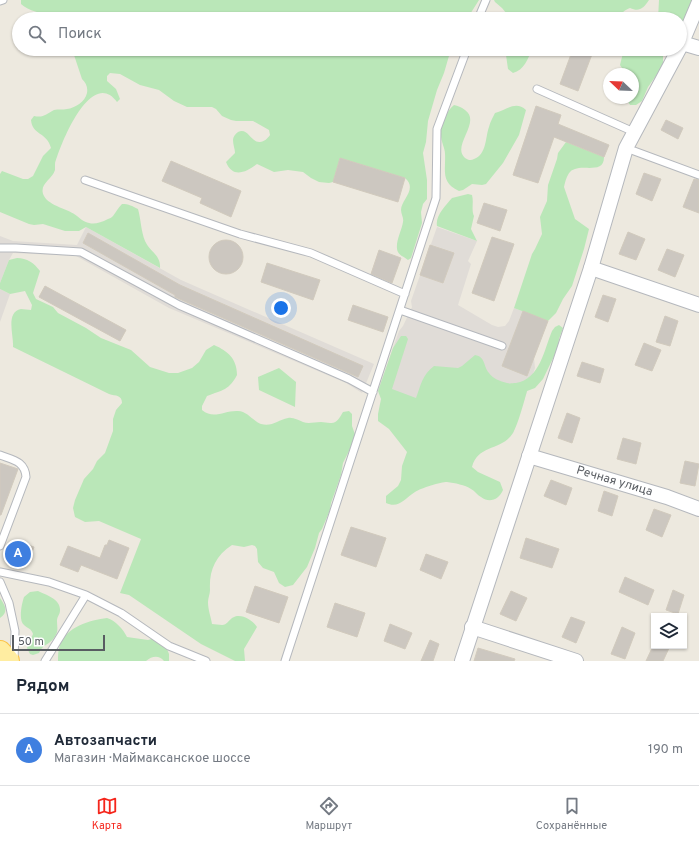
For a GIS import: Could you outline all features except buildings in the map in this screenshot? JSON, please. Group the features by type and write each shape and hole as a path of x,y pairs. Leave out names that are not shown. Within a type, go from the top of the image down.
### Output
{"main road":[{"path":"0,652 8,661"}],"street":[{"path":"687,30 699,2"},
{"path":"687,47 699,48"},
{"path":"462,661 591,268 626,148 675,56"},
{"path":"591,268 699,305"},
{"name":"Речная улица","path":"529,456 667,497 699,509"},
{"path":"472,628 576,661"}],"lane":[{"path":"481,12 486,0"},
{"path":"286,661 436,198 437,129 464,56"},
{"path":"537,89 634,132"},
{"path":"626,148 699,175"},
{"path":"86,180 240,234 311,253 405,294"},
{"path":"0,248 81,252 179,305 349,379 373,392"},
{"path":"400,310 502,346"},
{"path":"0,455 20,463 25,471 26,477 0,546"},
{"path":"0,572 49,582 86,595 121,613 169,646 206,661"},
{"path":"0,582 9,603 15,631 14,661"},
{"path":"45,661 86,595"}],"shaded area":[{"path":"86,227 181,280 374,364 362,393 346,383 169,308 76,256 13,253 0,283 0,236 13,241 77,245"},
{"path":"437,227 477,241 468,261 471,264 458,305 498,327 505,326 509,321 514,308 548,321 534,358 535,368 513,433 378,391 399,331 412,307 411,301"},
{"path":"0,289 10,294 0,322"}],"green space":[{"path":"21,0 479,0 471,12 37,12 24,7 21,4"},
{"path":"494,0 649,0 641,9 636,10 630,8 624,12 505,12"},
{"path":"659,0 694,0 687,13 658,12"},
{"path":"74,56 449,56 428,121 426,142 423,153 427,180 427,199 423,204 421,212 422,223 411,258 408,260 400,255 397,249 403,220 401,212 402,206 410,186 409,182 405,178 340,158 333,182 329,183 319,182 303,172 288,170 274,172 257,164 244,171 232,171 226,162 235,153 233,138 235,135 241,131 247,133 257,142 261,142 266,140 270,135 269,130 253,121 231,120 222,116 212,107 187,107 174,101 159,90 140,85 120,74 110,73 107,76 107,81 116,89 120,99 117,102 107,94 97,94 87,101 78,113 63,141 55,164 55,170 44,185 43,192 44,196 50,202 85,222 92,224 111,218 122,204 138,209 145,241 159,260 160,268 86,227 79,231 65,231 43,224 29,224 0,212 0,174 2,171 23,179 28,179 33,176 43,156 51,148 46,139 34,128 31,120 34,116 43,116 54,110 73,107 82,102 87,93 87,87 82,79"},
{"path":"506,56 529,56 523,67 517,72 513,73 508,69"},
{"path":"622,56 663,56 663,64 660,70 648,87 642,101 639,103 639,68 622,68 620,65"},
{"path":"454,105 464,109 469,115 469,127 461,147 462,153 468,160 473,160 478,157 483,150 489,125 495,113 515,106 522,107 526,110 519,135 503,163 486,184 472,184 459,191 453,188 446,180 445,152 441,135 441,127 444,119 448,111"},
{"path":"566,142 604,157 603,163 600,166 574,169 570,172 566,179 564,187 575,219 589,229 572,286 556,313 548,321 514,308 532,254 542,234 540,217 547,201 548,185 558,153"},
{"path":"468,194 472,195 473,198 474,216 471,229 477,241 437,226 439,215 452,198"},
{"path":"17,258 30,262 40,271 33,293 36,299 53,307 58,313 101,338 131,350 150,367 169,373 178,373 192,368 199,362 206,350 214,345 224,350 231,356 237,369 237,375 228,387 207,396 202,406 202,410 206,413 215,414 241,411 258,423 265,425 290,418 307,423 332,423 338,420 343,412 349,411 352,414 352,426 356,437 343,463 341,475 330,510 319,533 315,548 307,567 293,585 285,587 279,583 274,572 263,568 258,562 257,549 252,545 244,547 232,545 221,554 214,564 208,602 212,624 224,625 235,616 242,616 249,619 257,627 244,649 245,661 235,661 201,644 129,595 120,593 141,539 99,521 85,522 75,517 73,508 75,500 84,479 105,453 113,431 113,419 116,410 122,403 122,400 118,396 109,394 13,347 11,325 13,315 16,311 21,309 31,310 32,305 25,291 10,294 0,289 0,283 9,260"},
{"path":"559,325 563,328 559,339 558,348 543,379 535,388 527,391 519,419 513,433 503,443 479,455 472,467 478,472 500,482 503,490 499,496 494,500 484,499 466,486 447,482 418,490 398,504 395,505 386,503 386,496 398,486 401,480 402,466 407,452 389,429 378,421 381,399 378,391 393,348 401,336 406,336 408,339 392,389 416,398 424,377 434,366 458,368 475,355 479,356 483,360 489,373 497,380 516,383 524,380 531,376 536,370 552,331"},
{"path":"279,368 296,382 295,407 259,390 258,377"},
{"path":"38,591 56,600 60,607 60,613 57,619 56,636 42,648 39,653 33,655 30,654 27,648 33,634 22,623 21,611 24,597 30,592"},
{"path":"0,598 5,606 5,611 3,616 0,618"},
{"path":"107,618 119,626 127,637 148,640 155,638 165,644 169,654 169,661 164,661 155,657 146,661 58,661 58,651 67,633 86,623"}],"place":[{"name":"Автозапчасти","path":"18,554"}]}
